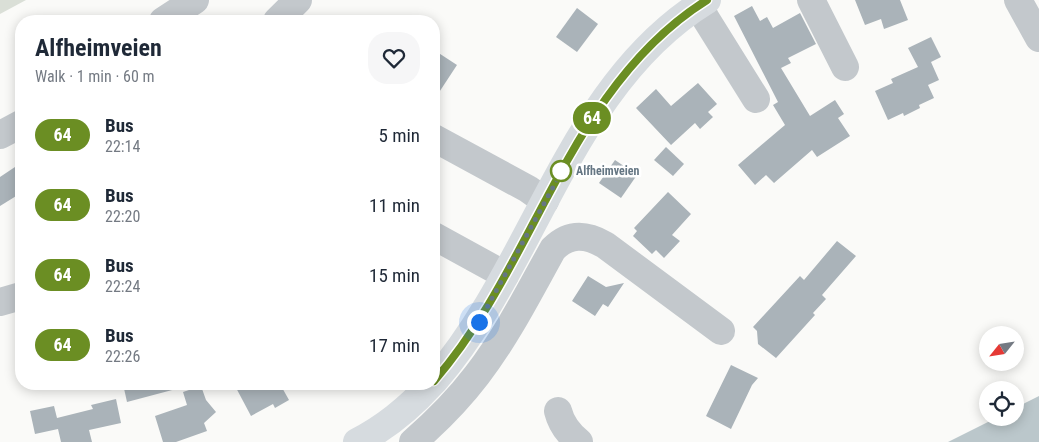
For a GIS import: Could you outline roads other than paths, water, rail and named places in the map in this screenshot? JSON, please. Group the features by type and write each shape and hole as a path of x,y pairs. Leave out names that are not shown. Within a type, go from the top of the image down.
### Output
{"main road":[{"path":"440,374 460,350 479,322 545,200 591,120 610,92 648,47 703,2"},
{"path":"357,442 379,429 406,409 425,390"}],"street":[{"path":"172,15 195,0"},
{"path":"282,15 298,0"},
{"path":"810,0 845,67"},
{"path":"1018,0 1039,38"},
{"path":"703,2 706,20 756,99"},
{"path":"0,135 15,127"},
{"path":"440,141 545,200"},
{"path":"413,442 438,420 477,375 509,329 553,249 567,238 584,236 605,245 721,331"},
{"path":"440,239 505,276"},
{"path":"0,302 15,298"},
{"path":"558,411 567,429 579,442"}],"place":[{"name":"Alfheimveien","path":"561,171"}]}
